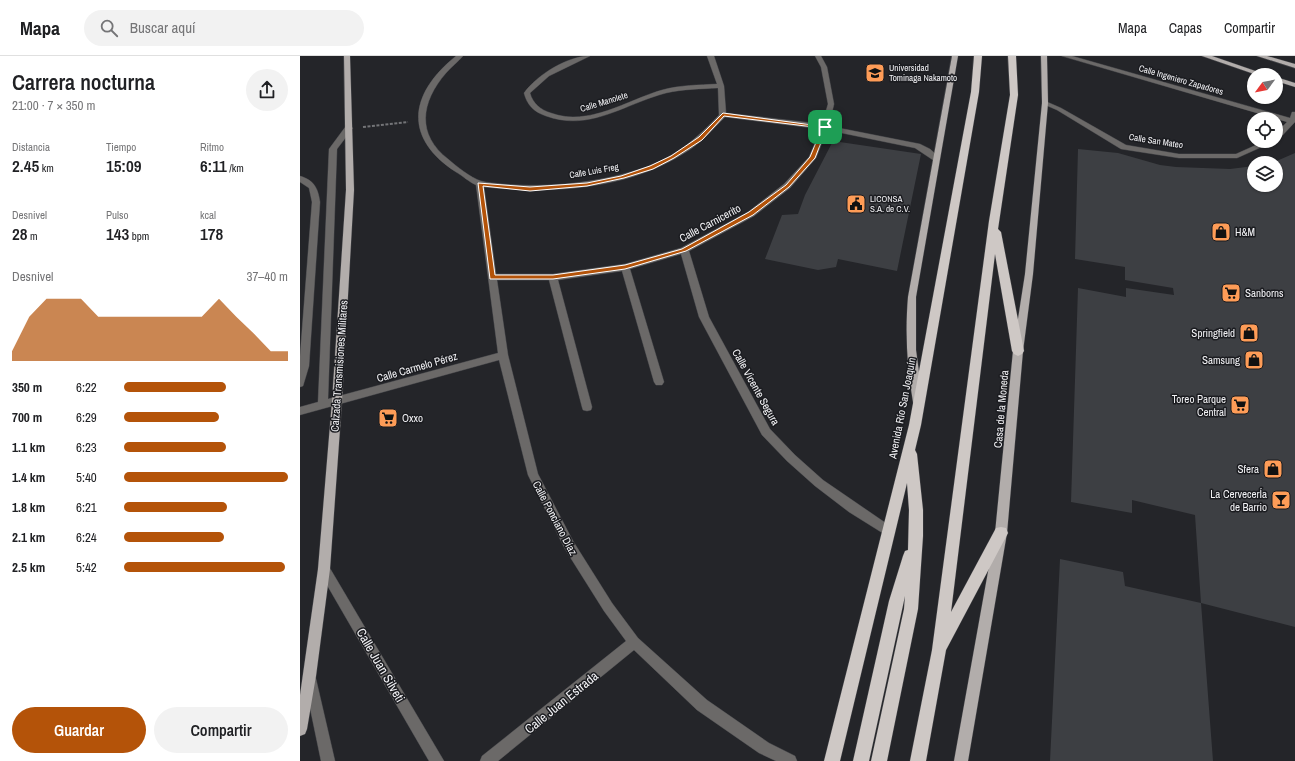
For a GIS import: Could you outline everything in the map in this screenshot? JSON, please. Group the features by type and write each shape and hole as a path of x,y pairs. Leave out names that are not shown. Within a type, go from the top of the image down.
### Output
{"highway":[{"name":"Avenida Río San Joaquín","path":"832,761 910,447 975,92 978,56"},
{"path":"918,761 939,650 994,221 1014,95 1012,56"},
{"path":"994,221 1018,351"},
{"path":"880,761 911,609 916,536 915,485 910,447"},
{"path":"939,650 1001,533"},
{"path":"861,761 896,601 916,536"}],"main road":[{"name":"Calzada Transmisiones Militares","path":"300,728 310,676 324,569 337,401 350,190 347,56"},
{"path":"919,403 912,368 910,322 912,298 955,56"},
{"name":"Casa de la Moneda","path":"961,761 1001,533 1018,351 1029,274 1045,103 1044,56"},
{"path":"1205,56 1247,70"},
{"path":"1260,56 1295,66"},
{"path":"1283,81 1295,85"}],"street":[{"name":"Calle Luis Freg","path":"460,56 450,64 435,81 425,102 422,119 424,134 433,150 450,165 480,184 530,189 587,185 622,177 651,168 672,157 700,138 723,115"},
{"name":"Calle Manolete","path":"587,56 554,70 534,83 528,93 529,101 537,110 552,117 566,120 583,120 665,92 689,88 721,86"},
{"path":"710,56 721,86 723,115 825,127 917,146 936,158"},
{"name":"Calle Carnicerito","path":"492,277 553,277 625,267 684,250 751,214 787,186 812,158 825,127 831,104 824,67 818,56"},
{"name":"Calle Ingeniero Zapadores","path":"1065,56 1293,118"},
{"name":"Calle San Mateo","path":"1045,103 1059,109 1124,146 1179,156 1237,156 1255,148"},
{"path":"1283,129 1293,118"},
{"path":"323,405 333,149 349,128"},
{"path":"300,179 309,182 314,187 316,202 304,366 300,383"},
{"name":"Calle Ponciano Díaz","path":"480,184 503,355 533,475 569,545 608,607 634,642 702,705 764,748 790,761"},
{"name":"Calle Vicente Segura","path":"684,250 704,317 766,432 791,458 819,483 889,532"},
{"path":"625,267 659,382"},
{"path":"553,277 587,407"},
{"name":"Calle Carmelo Pérez","path":"300,411 503,355"},
{"name":"Calle Juan Silveti","path":"324,569 437,761"},
{"name":"Calle Juan Estrada","path":"487,761 634,642"},
{"name":"Calzada Transmisiones Militares","path":"310,676 328,761"}],"path":[{"path":"349,128 386,125 422,119"}],"building":[{"name":"LICONSA S.A. de C.V.","path":"833,141 921,154 897,271 838,259 836,267 818,270 765,259 782,215 798,214 805,195"},
{"path":"1078,149 1118,153 1160,165 1176,167 1230,169 1247,167 1247,192 1283,192 1283,158 1295,153 1295,627 1201,603 1195,515 1132,500 1132,513 1071,502 1078,288 1126,297 1126,288 1174,295 1173,288 1125,280 1125,267 1075,259"},
{"path":"1060,559 1123,572 1125,586 1201,603 1213,761 1050,761"}],"place":[{"name":"Universidad Tominaga Nakamoto","path":"875,73"},
{"name":"LICONSA S.A. de C.V.","path":"856,204"},
{"name":"H&M","path":"1221,232"},
{"name":"Sanborns","path":"1231,293"},
{"name":"Springfield","path":"1249,333"},
{"name":"Samsung","path":"1254,360"},
{"name":"Toreo Parque Central","path":"1240,405"},
{"name":"Oxxo","path":"388,418"},
{"name":"Sfera","path":"1273,469"},
{"name":"La CervecerÍa de Barrio","path":"1281,500"}],"route":[{"path":"723,115 825,127 812,158 787,186 751,214 684,250 625,267 553,277 492,277 480,184 530,189 587,185 622,177 651,168 672,157 700,138 723,115"}]}
